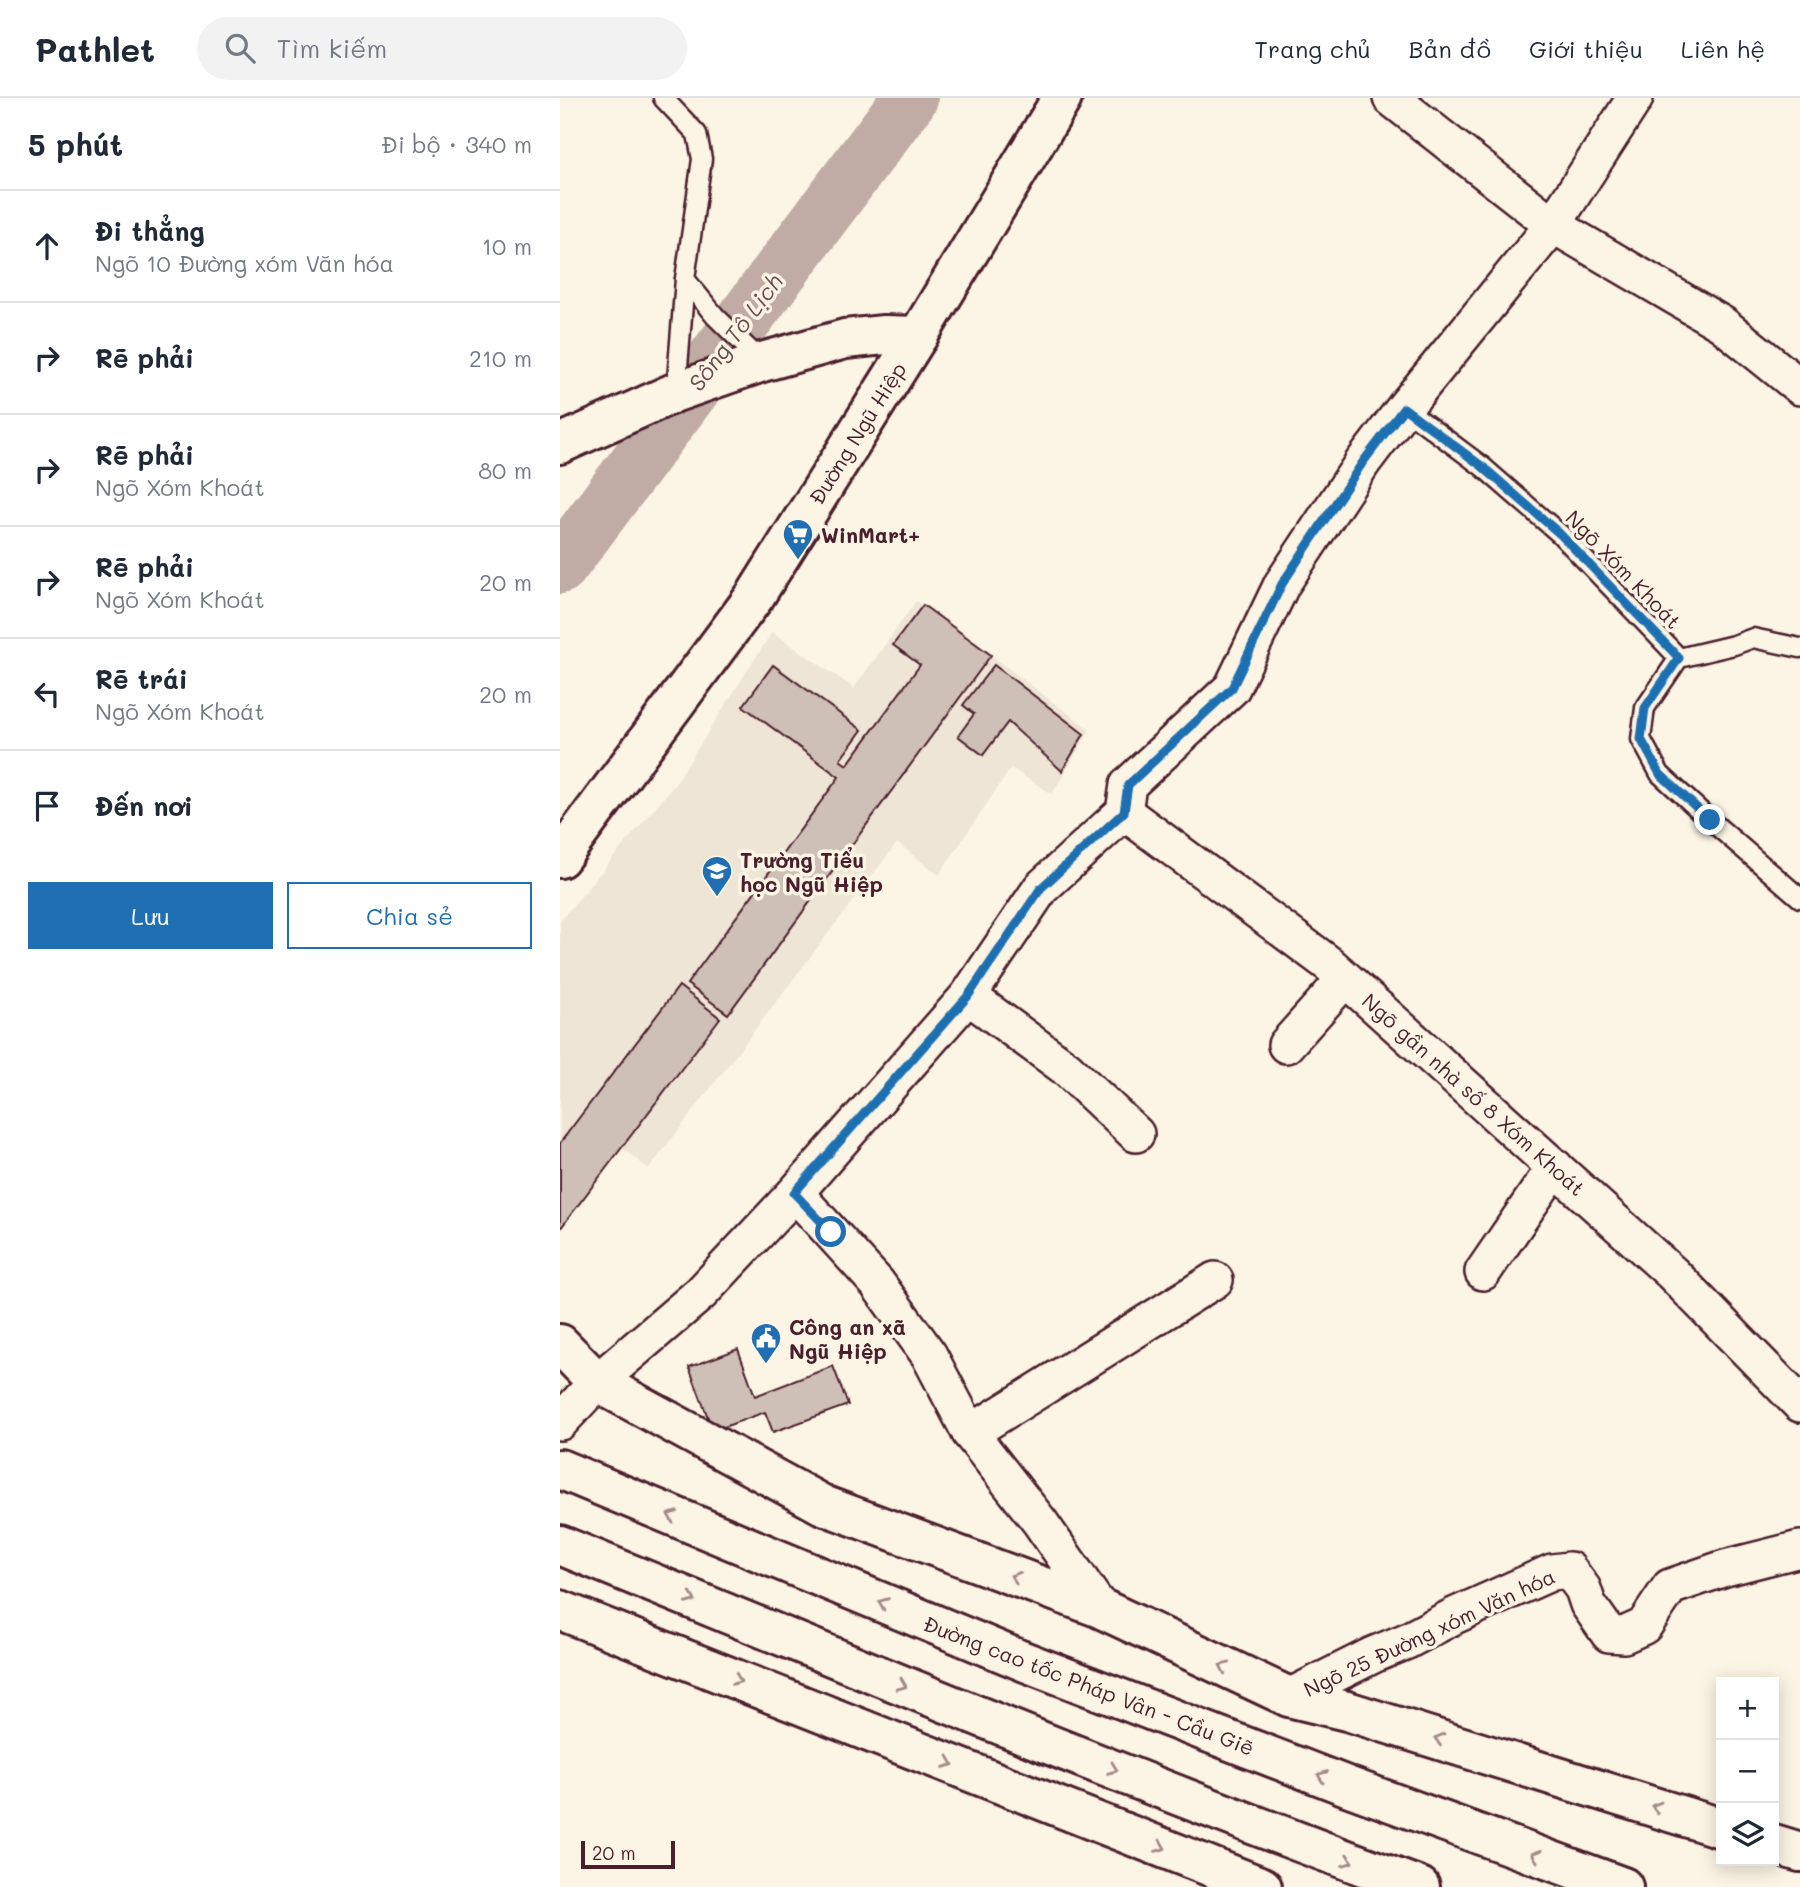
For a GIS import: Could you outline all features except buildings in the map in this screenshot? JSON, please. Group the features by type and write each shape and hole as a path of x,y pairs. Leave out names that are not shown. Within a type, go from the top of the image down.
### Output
{"main road":[{"name":"Đường Ngũ Hiệp","path":"560,858 755,596 918,336 1062,98"},
{"path":"560,444 676,392 773,358 845,339 884,335 918,336"},
{"path":"560,1344 597,1382 823,1505 1100,1608 1289,1697 1348,1710 1716,1826"},
{"name":"Đường cao tốc Pháp Vân - Cầu Giẽ","path":"560,1469 1023,1661 1347,1786 1623,1887"},
{"path":"560,1545 993,1722 1420,1887"},
{"path":"560,1610 1262,1887"},
{"path":"1779,1846 1800,1852"}],"street":[{"path":"1391,98 1553,225 1722,324 1800,387"},
{"path":"560,1422 597,1382 701,1293 794,1193 968,996 1041,888 1124,812 1128,785 1232,688 1282,584 1363,462 1553,225 1634,98"},
{"name":"Ngõ gần nhà số 8 Xóm Khoát","path":"1124,812 1329,964 1672,1273 1800,1404"},
{"path":"1286,1045 1345,979"},
{"path":"968,996 1066,1068 1136,1134"},
{"path":"1483,1272 1555,1167"},
{"path":"794,1193 841,1242 884,1293 929,1355 970,1433 1040,1522 1100,1608"},
{"path":"970,1433 1214,1280"},
{"name":"Ngõ 25 Đường xóm Văn hóa","path":"1289,1697 1454,1616 1552,1572 1569,1570 1609,1634 1623,1635 1644,1626 1671,1587 1725,1568 1800,1549"}],"lane":[{"path":"663,98 697,134 702,159 685,279 676,392"},
{"path":"685,279 715,316 773,358"},
{"name":"Ngõ Xóm Khoát","path":"1404,408 1483,467 1560,534 1679,658"},
{"name":"Ngõ Xóm Khoát","path":"1800,648 1753,638 1679,658 1645,708 1641,739 1660,774 1800,898"}],"shaded area":[{"name":"Trường Tiểu học Ngũ Hiệp","path":"916,601 1090,730 1052,794 1011,768 939,875 897,843 649,1169 622,1148 560,1229 560,921 675,784 772,632 854,688"}],"waterway":[{"name":"Sông Tô Lịch","path":"560,566 910,98"}],"place":[{"name":"WinMart+","path":"798,561"},
{"name":"Trường Tiểu học Ngũ Hiệp","path":"717,898"},
{"name":"Công an xã Ngũ Hiệp","path":"766,1365"}],"route":[{"path":"831,1232 794,1193 968,996 1041,888 1124,812 1128,785 1232,688 1282,584 1363,462 1404,408 1483,467 1560,534 1679,658 1645,708 1641,739 1660,774 1710,820"}]}
